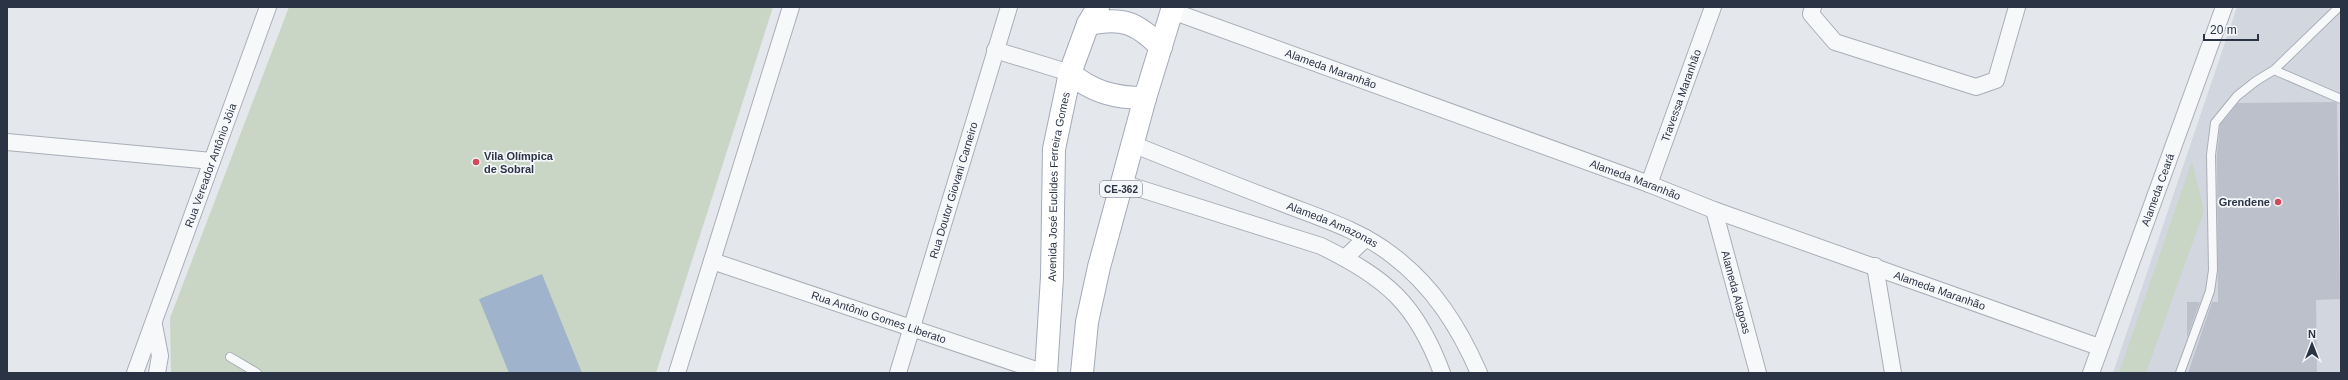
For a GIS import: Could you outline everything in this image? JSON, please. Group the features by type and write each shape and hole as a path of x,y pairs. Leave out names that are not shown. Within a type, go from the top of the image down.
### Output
{"main road":[{"name":"CE-362","path":"1082,373 1087,322 1099,267 1145,98 1172,9"},
{"path":"1093,16 1108,20 1126,21 1151,37 1161,47"},
{"name":"Avenida José Euclides Ferreira Gomes","path":"1046,373 1052,277 1054,149 1070,73 1093,16"},
{"path":"1070,73 1082,84 1106,95 1145,98"}],"street":[{"name":"Rua Vereador Antônio Jóia","path":"135,373 268,7"},
{"path":"677,373 791,7"},
{"name":"Rua Doutor Giovani Carneiro","path":"898,373 1009,7"},
{"name":"Travessa Maranhão","path":"1649,184 1713,7"},
{"path":"1813,7 1811,14 1835,42 1976,87 1996,80 2018,7"},
{"name":"Alameda Ceará","path":"2091,373 2099,347 2224,7"},
{"name":"Alameda Maranhão","path":"1172,9 1649,184 1714,210 1875,266 2099,347"},
{"path":"995,50 1070,73"},
{"path":"7,142 212,161"},
{"name":"Alameda Amazonas","path":"1132,144 1329,222 1366,238 1392,255 1411,271 1448,313 1463,336 1479,373"},
{"name":"Alameda Amazonas","path":"1122,183 1321,246 1345,258 1380,279 1407,307 1418,321 1442,373"},
{"name":"Alameda Alagoas","path":"1714,210 1758,373"},
{"path":"1345,258 1366,238"},
{"name":"Rua Antônio Gomes Liberato","path":"712,261 1046,373"},
{"path":"1875,266 1893,373"},
{"path":"1407,307 1430,292"},
{"path":"154,324 160,356 157,373"}],"lane":[{"path":"2180,373 2210,291 2212,277 2214,244 2211,155 2215,123 2237,96 2256,81 2274,70 2339,7"},
{"path":"2274,70 2341,99"},
{"path":"230,357 257,373"}],"shaded area":[{"path":"2237,7 2341,7 2341,373 2113,373"}],"green space":[{"name":"Vila Olímpica de Sobral","path":"289,7 773,7 656,373 171,373 170,318"},
{"path":"2192,161 2204,211 2146,373 2119,373"}],"water":[{"path":"542,274 582,373 509,373 479,299"}],"building":[{"name":"Grendene","path":"2238,103 2337,103 2340,299 2316,300 2317,373 2188,373 2212,302 2218,302 2217,155 2220,125"},
{"path":"2187,302 2200,302 2187,338"}],"place":[{"name":"Vila Olímpica de Sobral","path":"476,162"},
{"name":"Grendene","path":"2278,202"}]}
